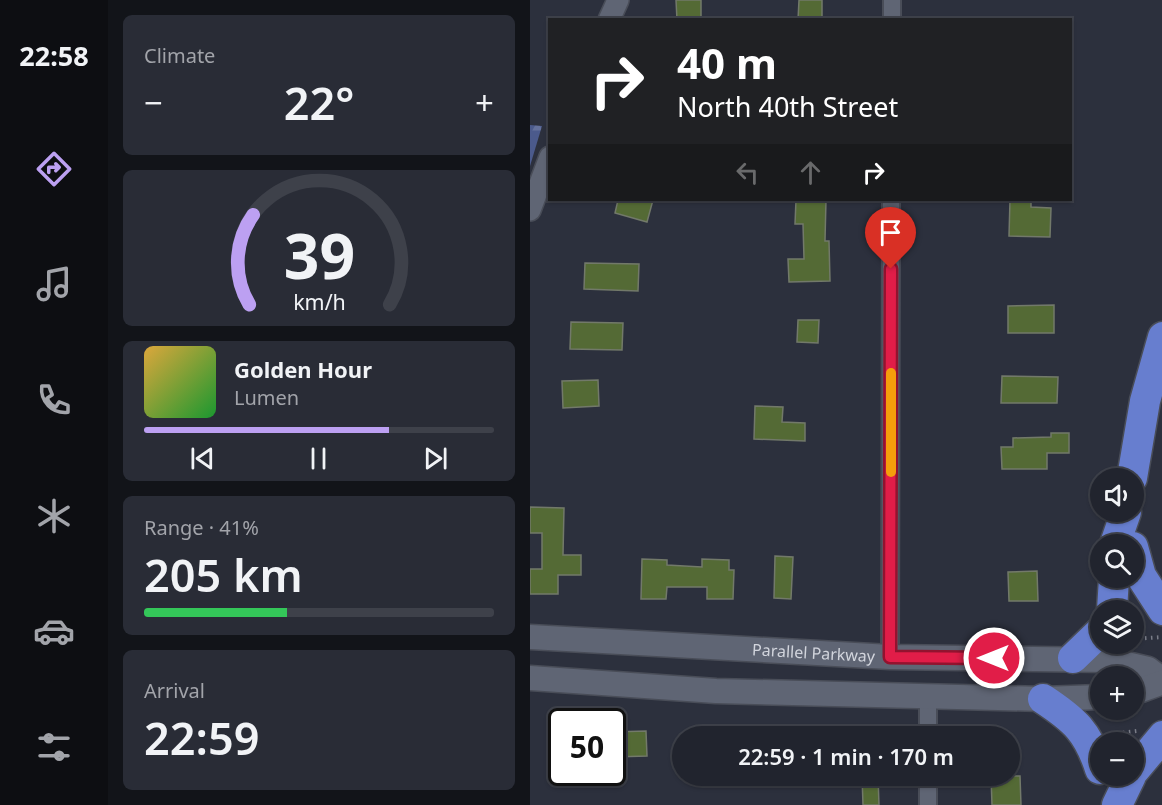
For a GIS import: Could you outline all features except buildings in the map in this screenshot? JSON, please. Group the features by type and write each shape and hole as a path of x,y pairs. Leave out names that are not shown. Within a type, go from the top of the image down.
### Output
{"highway":[{"path":"1134,468 1145,401 1163,337"},
{"path":"1127,533 1140,576 1163,610"},
{"path":"1073,658 1090,642"},
{"path":"1043,699 1064,713 1090,741"},
{"path":"1144,754 1155,735"},
{"path":"1103,786 1104,805"},
{"path":"1117,805 1126,786"}],"main road":[{"name":"Parallel Parkway","path":"530,638 890,657 1109,660 1148,669 1163,681 1144,689"},
{"path":"530,678 716,691 1043,699 1090,697"}],"street":[{"path":"611,18 618,0"},
{"path":"892,0 892,18"},
{"path":"530,210 548,162"},
{"path":"890,657 891,201"},
{"path":"928,697 928,726"},
{"path":"928,786 928,805"}],"path":[{"path":"1144,638 1163,637"}],"green space":[{"path":"530,125 542,126 530,166"}],"slow traffic":[{"path":"891,373 891,472"}],"route":[{"path":"891,269 890,657 994,658"}]}
